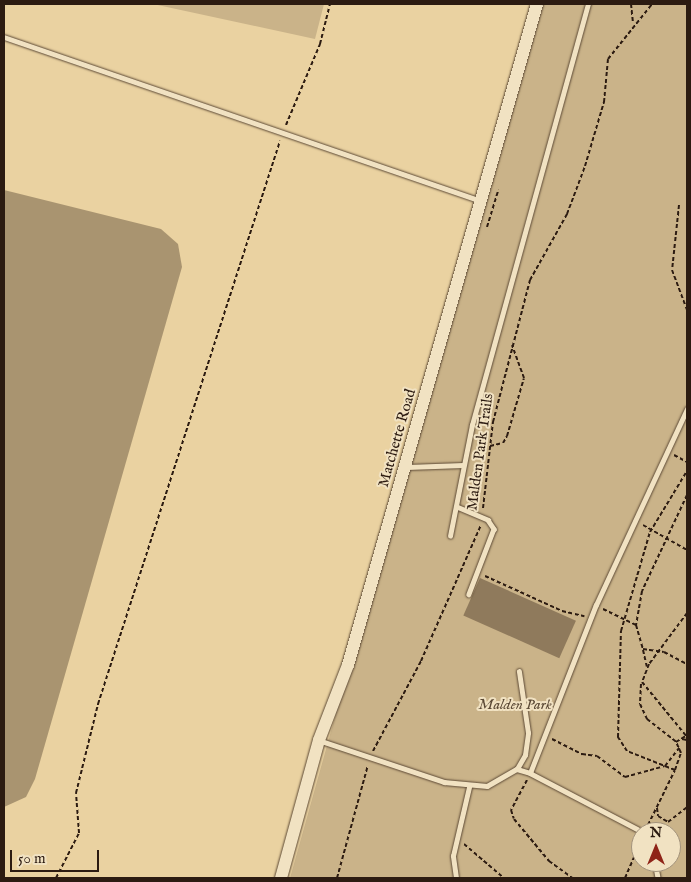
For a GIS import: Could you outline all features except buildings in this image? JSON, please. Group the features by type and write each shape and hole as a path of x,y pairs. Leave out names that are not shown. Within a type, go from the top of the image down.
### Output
{"main road":[{"name":"Matchette Road","path":"282,878 319,740 348,665 537,4"}],"lane":[{"path":"450,536 458,507 464,465 588,4"},
{"path":"4,37 284,130 482,201"},
{"path":"530,773 596,605 634,519 687,409"},
{"path":"405,467 464,465"},
{"path":"458,507 492,524 493,536 469,594"},
{"path":"319,740 468,787 487,786 517,769 528,733 519,672"},
{"path":"517,769 530,773 631,825"},
{"path":"456,878 453,856 468,787"}],"path":[{"path":"56,878 80,833 76,793 98,704 284,130 320,44 330,4"},
{"path":"632,4 633,23"},
{"name":"Malden Park Trails","path":"337,878 371,755 421,661 468,560 482,518 490,446 512,345 530,280 567,214 585,166 604,102 608,59 633,23 652,4"},
{"path":"679,204 672,270 687,310"},
{"path":"490,446 503,443 507,436 524,378 512,345"},
{"path":"665,454 687,462"},
{"path":"676,770 627,751 618,736 624,620 650,532 687,470"},
{"path":"648,667 636,625 642,591 687,496"},
{"path":"634,519 666,542 680,543 687,550"},
{"path":"477,572 562,611 591,617"},
{"path":"596,605 636,625"},
{"path":"649,822 676,770 680,747 647,719 640,704 642,682 657,652 687,613"},
{"path":"643,649 657,652 687,664"},
{"path":"642,682 687,737 676,742"},
{"path":"544,736 582,754 597,756 625,777 665,766 680,747"},
{"path":"530,773 511,810 514,819 549,861 572,878"},
{"path":"657,807 658,816 668,822 687,807"},
{"path":"458,835 504,878"},
{"path":"625,878 631,864"}],"green space":[{"path":"153,4 324,4 315,39"},
{"name":"Malden Park","path":"534,4 687,4 687,878 290,878"}],"shaded area":[{"path":"4,190 161,229 178,244 182,267 35,779 26,797 4,807"}]}
